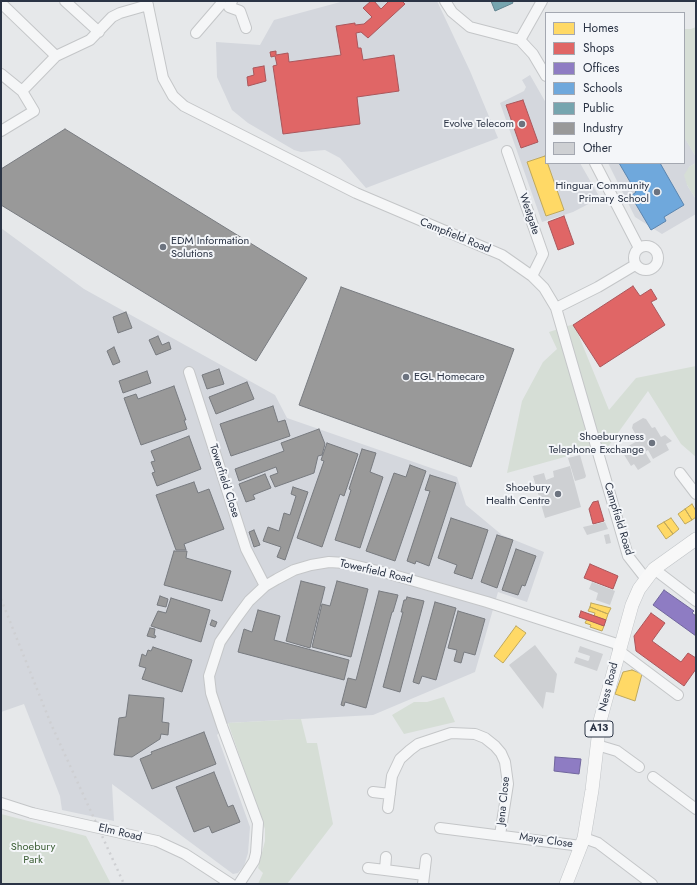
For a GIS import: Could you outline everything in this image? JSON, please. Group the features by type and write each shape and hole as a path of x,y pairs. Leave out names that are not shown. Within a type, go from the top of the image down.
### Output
{"main road":[{"name":"Ness Road","path":"566,884 582,842 592,790 600,721 619,648 638,588 650,574 696,539"}],"street":[{"path":"65,1 98,32"},
{"path":"445,1 452,12 470,27 520,40 533,54 545,74"},
{"path":"520,40 542,1"},
{"path":"1,2 56,56"},
{"path":"22,91 56,56 83,44 98,32 112,17 147,3"},
{"name":"Campfield Road","path":"147,3 163,78 174,96 184,106 356,193 502,255 532,276 544,288 556,308 628,556 650,574 696,601"},
{"path":"196,33 225,3 240,11 246,28"},
{"path":"1,74 22,91 34,111 1,131"},
{"name":"Westgate","path":"507,151 543,254 532,276"},
{"path":"596,164 639,248"},
{"path":"648,246 653,249 658,258 656,264 648,270 643,270 635,265 634,254 639,248 648,246"},
{"path":"556,308 598,287 635,265"},
{"name":"Towerfield Close","path":"189,372 246,549 265,586"},
{"path":"680,473 696,494"},
{"name":"Towerfield Road","path":"239,884 254,861 258,823 222,726 211,692 209,676 220,642 249,602 265,586 294,570 328,562 345,563 390,574 480,600 619,648 678,695"},
{"name":"Jena Close","path":"388,808 394,769 400,759 410,750 418,744 451,733 476,734 485,738 495,746 501,753 505,762 508,784 500,835"},
{"path":"597,745 617,751 639,767"},
{"path":"653,777 696,809"},
{"path":"372,792 390,794"},
{"name":"Elm Road","path":"1,803 32,813 157,841 186,854 231,884"},
{"name":"Maya Close","path":"440,828 500,835 598,843 652,884"},
{"path":"385,870 386,857"},
{"path":"368,868 385,870 423,879 426,859"}],"shaded area":[{"path":"344,1 437,1 470,71 498,138 366,188 340,158 325,150 301,152 294,150 248,123 232,110 217,77 216,42 260,45 274,20"},
{"path":"530,75 545,101 545,164 581,164 600,198 573,212 542,222 500,103 524,91 526,87 522,80"},
{"name":"Hinguar Community Primary School","path":"685,138 696,157 696,163 689,167 687,185 696,199 696,214 662,234 635,217 608,164 685,164"},
{"path":"1,228 84,289 275,395 287,418 457,477 466,505 502,535 544,552 527,602 498,592 475,672 373,715 228,723 217,735 250,827 248,853 244,866 238,873 233,874 112,784 114,821 62,810 60,796 24,704 1,712"}],"green space":[{"path":"696,27 696,157 685,139 685,29"},
{"path":"696,163 696,199 687,185 684,175 689,167"},
{"path":"574,324 609,410 636,378 696,366 696,457 681,444 648,391 605,451 597,448 507,473 522,401 543,362 557,349 549,332"},
{"path":"444,697 455,722 404,734 392,715 414,702 427,702"},
{"path":"301,719 307,743 317,743 333,824 287,884 258,884 263,873 258,868 265,841 265,829 228,723"},
{"name":"Shoebury Park","path":"1,814 86,836 111,884 1,884"}],"building: Homes":[{"path":"545,156 545,164 548,164 564,210 546,216 527,162"},
{"path":"692,504 696,511 696,517 692,520 685,509"},
{"path":"685,509 692,520 685,524 678,514"},
{"path":"671,518 679,529 673,534 664,522"},
{"path":"664,522 673,534 666,539 657,526"},
{"path":"591,603 611,608 608,614 590,607"},
{"path":"590,607 608,614 606,620 594,616 595,613 588,611"},
{"path":"587,619 604,626 602,631 590,627 591,625 585,623"},
{"path":"516,626 526,633 503,663 494,656"},
{"path":"632,670 642,674 635,701 615,694 623,672"}],"building: Shops":[{"path":"371,1 374,1 381,9 389,1 402,1 405,4 368,38 361,32 356,33 358,48 361,48 363,60 394,55 399,91 357,97 360,124 283,134 273,66 277,65 275,56 271,57 270,52 276,51 276,55 288,53 289,62 341,55 336,26 355,23 355,25 364,24 372,17 363,8"},
{"path":"264,66 266,81 248,86 247,77 254,75 253,68"},
{"name":"Evolve Telecom","path":"523,100 538,142 521,148 506,105"},
{"path":"564,216 574,244 558,250 548,222"},
{"path":"633,286 640,296 651,289 657,299 651,302 665,325 600,367 573,325"},
{"path":"598,501 604,521 593,524 589,509 593,502"},
{"path":"590,564 618,576 613,589 584,578"},
{"path":"581,611 606,620 604,626 579,617"},
{"path":"651,613 665,623 652,641 681,662 688,653 696,658 696,669 684,686 636,651 634,636"}],"building: Offices":[{"path":"664,590 694,611 692,613 696,616 696,636 653,605"},
{"path":"555,757 581,759 579,774 554,771"}],"building: Schools":[{"path":"620,164 661,164 684,205 664,217 666,221 651,230 631,196 636,192"}],"building: Public":[{"path":"491,1 512,1 513,3 495,11"}],"building: Industry":[{"name":"EDM Information Solutions","path":"65,129 307,278 256,361 1,205 1,169"},
{"name":"EGL Homecare","path":"341,287 514,349 471,467 299,405"},
{"path":"126,312 132,328 118,333 113,317"},
{"path":"158,336 162,345 169,342 171,349 156,355 149,340"},
{"path":"114,347 120,362 113,365 107,351"},
{"path":"219,369 224,384 207,389 202,375"},
{"path":"147,371 151,383 123,393 119,381"},
{"path":"247,382 254,399 216,414 209,397"},
{"path":"174,386 186,420 184,420 187,429 141,445 124,398 136,394 138,399"},
{"path":"273,406 278,422 285,420 290,436 231,456 220,424"},
{"path":"319,429 325,444 322,455 318,456 314,473 275,487 270,476 278,473 276,467 239,481 235,469 284,451 281,443"},
{"path":"189,436 201,469 157,486 152,473 155,472 151,462 155,461 151,451"},
{"path":"327,443 358,454 344,496 340,494 322,547 297,538 324,461 321,460"},
{"path":"362,449 376,453 370,472 383,477 360,548 335,540"},
{"path":"410,465 426,471 395,561 366,551 394,473 406,477"},
{"path":"265,474 271,488 253,495 255,499 246,502 239,484"},
{"path":"430,475 456,483 429,566 416,561 415,564 407,561 430,491 425,490"},
{"path":"194,482 198,493 209,489 224,529 184,544 186,550 176,550 156,495"},
{"path":"293,487 308,492 285,560 277,557 281,547 263,541 268,527 279,531 284,513 290,515 296,496 291,494"},
{"path":"451,518 488,530 472,579 454,573 457,565 438,558"},
{"path":"254,530 260,545 254,547 249,532"},
{"path":"497,535 513,540 497,588 481,582"},
{"path":"516,549 536,556 525,586 522,585 518,595 502,590"},
{"path":"174,551 187,551 186,558 231,571 222,601 164,585"},
{"path":"301,581 325,587 310,648 286,641"},
{"path":"337,581 368,589 351,657 312,647 322,604 330,606"},
{"path":"379,591 398,595 366,708 345,702 344,706 341,705 348,678 356,680"},
{"path":"160,596 168,599 166,607 157,605"},
{"path":"407,597 424,601 400,692 383,687 403,612 401,612 404,600 406,600"},
{"path":"171,598 210,610 201,642 151,626 158,611 166,613"},
{"path":"435,602 456,608 436,680 422,676 419,684 413,682"},
{"path":"258,610 280,616 274,640 349,660 344,680 238,652 244,629 252,632"},
{"path":"458,611 485,619 475,655 464,652 461,663 454,661 457,650 448,648"},
{"path":"212,620 217,622 215,627 210,625"},
{"path":"150,628 155,629 155,638 147,636"},
{"path":"153,647 192,660 182,692 142,679 146,668 139,666 142,654 146,656 148,650 151,651"},
{"path":"129,695 164,698 162,722 169,723 168,735 161,734 160,739 132,757 114,755 119,718 126,717"},
{"path":"204,732 216,764 152,789 140,759 152,754 151,752"},
{"path":"214,772 228,807 233,805 240,822 212,833 209,826 194,832 176,787"}],"building: Other":[{"name":"Shoeburyness Telephone Exchange","path":"643,418 646,419 652,428 655,427 661,437 665,435 672,441 666,444 669,450 653,459 648,450 645,452 651,462 638,470 634,464 631,466 623,453 627,451 625,448 639,440 632,428 633,424"},
{"path":"580,455 586,476 585,478 575,481 568,458"},
{"name":"Shoebury Health Centre","path":"570,466 581,507 545,518 533,476 544,473 546,480 554,477 553,471"},
{"path":"605,522 608,529 587,535 583,527"},
{"path":"609,534 611,543 606,544 604,535"},
{"path":"592,582 615,591 610,605 596,600 598,593 589,589"},
{"path":"535,645 557,674 554,693 546,692 543,709 509,665"},
{"path":"580,646 603,654 597,671 574,663 576,657 589,660 590,656 578,652"}],"railway":[{"path":"1,599 51,724 124,884"}],"place":[{"name":"Evolve Telecom","path":"522,124"},
{"name":"Hinguar Community Primary School","path":"657,192"},
{"name":"EDM Information Solutions","path":"163,247"},
{"name":"EGL Homecare","path":"406,377"},
{"name":"Shoeburyness Telephone Exchange","path":"652,443"},
{"name":"Shoebury Health Centre","path":"558,494"}]}
